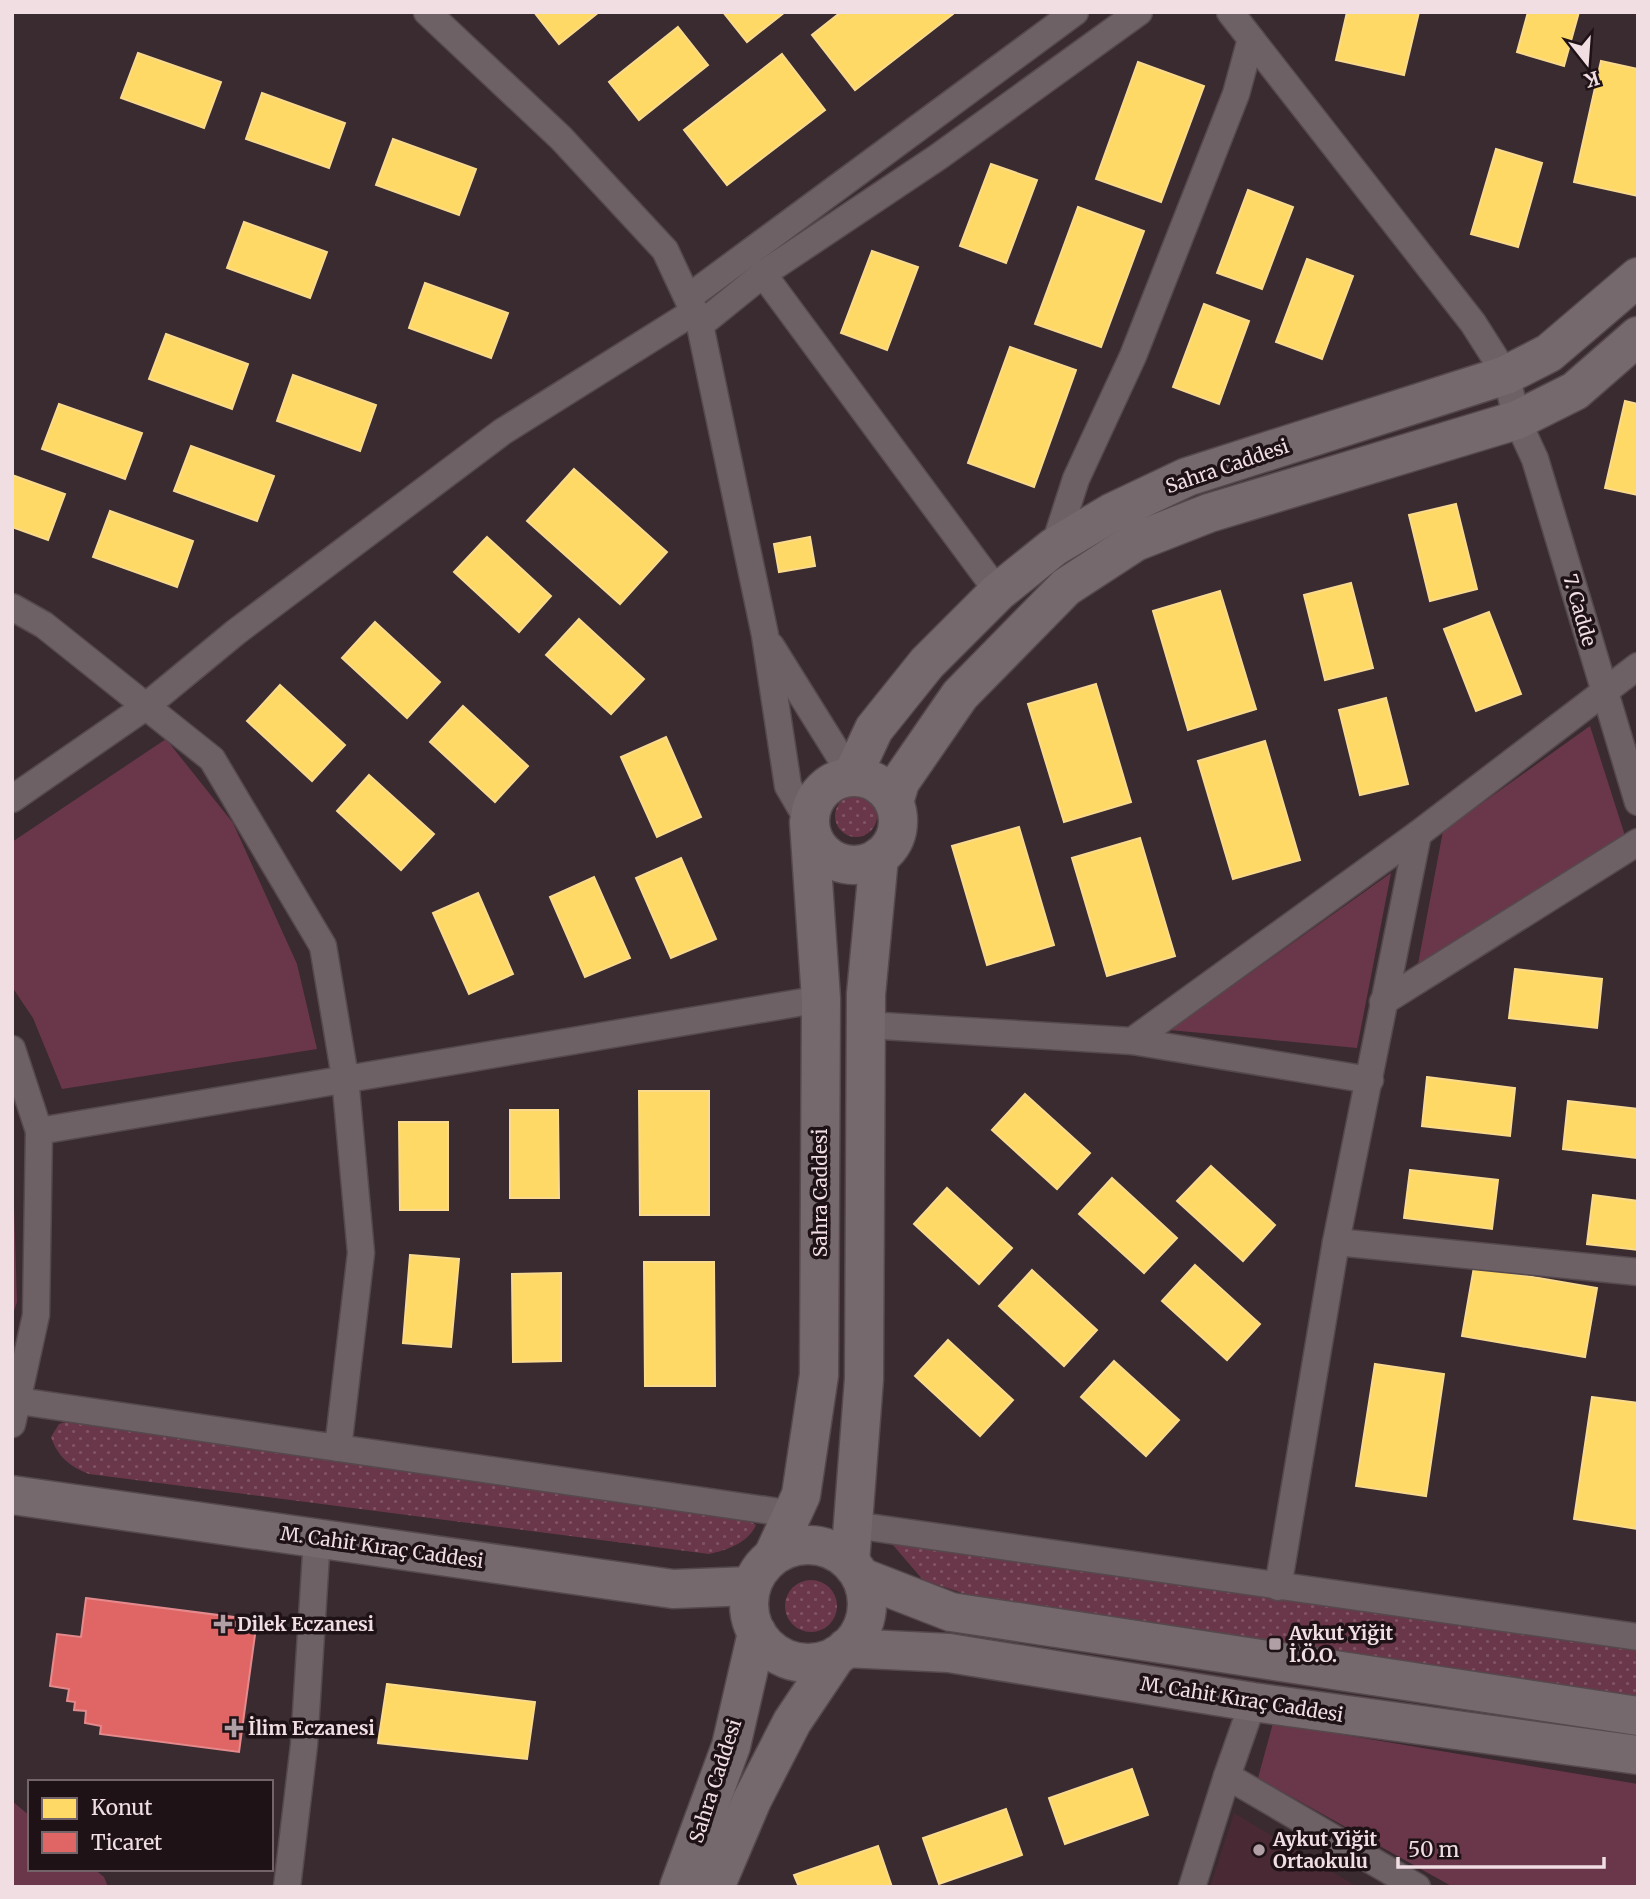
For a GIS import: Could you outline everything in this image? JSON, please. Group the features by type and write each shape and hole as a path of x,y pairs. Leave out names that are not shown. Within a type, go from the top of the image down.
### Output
{"street":[{"path":"427,12 561,138 664,250 695,311 765,635 788,786 809,822 818,847 840,863 867,863 879,857"},
{"path":"695,311 1075,12"},
{"path":"12,799 145,706 236,632 502,432 695,311 763,274 938,157 1139,12"},
{"name":"7. Cadde","path":"1230,12 1473,323 1506,375 1517,420 1535,460 1553,514 1638,802"},
{"path":"1054,547 1076,478 1133,356 1236,94 1251,39"},
{"path":"763,274 998,592"},
{"name":"Sahra Caddesi","path":"762,1571 801,1495 819,1376 821,999 809,822 817,796 826,786 852,776 874,729 927,663 998,592 1054,547 1111,513 1187,477 1506,375 1549,353 1638,277"},
{"name":"Sahra Caddesi","path":"855,1555 864,1379 866,1025 879,857 890,846 896,832 898,817 894,802 900,782 960,695 1066,587 1135,542 1209,513 1517,420 1575,391 1638,336"},
{"path":"12,607 44,625 212,759 323,946 345,1077 360,1253 338,1448"},
{"path":"765,635 852,776 877,783 894,802"},
{"path":"1132,1041 1418,834 1638,666"},
{"path":"1278,1587 1336,1242 1418,834"},
{"path":"1383,1002 1638,842"},
{"path":"39,1131 345,1077 821,999"},
{"path":"866,1025 1132,1041 1370,1080"},
{"path":"12,1049 39,1131 36,1315 14,1408 338,1448 793,1514"},
{"path":"1336,1242 1638,1272"},
{"name":"M. Cahit Kıraç Caddesi","path":"12,1495 673,1589 762,1571"},
{"path":"287,1887 304,1745 317,1538"},
{"path":"855,1555 867,1594 867,1612 862,1629 842,1652 820,1662 801,1663 783,1658 768,1647 757,1633 751,1618 762,1571 788,1548 821,1546 855,1555 1278,1587 1638,1637"},
{"path":"855,1555 951,1612 1638,1716"},
{"name":"Sahra Caddesi","path":"679,1887 731,1746 757,1633"},
{"name":"Sahra Caddesi","path":"716,1887 751,1800 792,1722 842,1652"},
{"name":"M. Cahit Kıraç Caddesi","path":"842,1652 949,1653 1253,1702 1638,1755"},
{"path":"1192,1887 1253,1702"},
{"path":"1227,1776 1417,1887"}],"shaded area":[{"path":"1590,726 1627,842 1418,964 1443,831"},
{"path":"166,739 233,823 297,964 317,1049 62,1089 33,1018 12,987 12,842"},
{"path":"856,795 871,801 877,816 871,831 856,837 841,831 835,816 841,801"},
{"path":"1391,873 1357,1048 1170,1030"},
{"path":"12,1141 17,1302 12,1317"},
{"path":"65,1422 746,1519 756,1525 742,1541 730,1548 709,1554 89,1474 65,1460 54,1444 51,1437 59,1424"},
{"path":"887,1538 1638,1646 1638,1697 974,1597 923,1580"},
{"path":"811,1580 821,1582 829,1588 835,1596 835,1616 829,1624 821,1630 811,1632 801,1630 793,1624 787,1616 785,1606 787,1596 793,1588 801,1582"},
{"path":"1273,1723 1638,1784 1638,1887 1453,1887 1258,1778"},
{"path":"12,1801 28,1814 28,1871 96,1871 104,1877 108,1887 12,1887"},
{"name":"Aykut Yiğit Ortaokulu","path":"1234,1813 1358,1887 1210,1887"}],"building: Konut":[{"path":"534,12 599,12 559,44"},
{"path":"723,12 785,12 747,42"},
{"path":"841,12 953,14 855,90 812,35"},
{"path":"1347,12 1419,12 1404,75 1336,60"},
{"path":"1528,12 1579,12 1564,66 1517,52"},
{"path":"678,27 708,65 639,120 609,82"},
{"path":"138,53 221,82 204,128 121,98"},
{"path":"782,54 825,110 727,185 684,130"},
{"path":"1601,61 1638,69 1638,196 1574,182"},
{"path":"1138,62 1204,86 1161,202 1096,179"},
{"path":"262,93 345,123 329,168 246,139"},
{"path":"393,139 476,169 459,215 376,185"},
{"path":"1496,149 1542,163 1518,247 1471,234"},
{"path":"991,164 1037,180 1006,263 960,246"},
{"path":"1248,190 1293,207 1262,289 1217,273"},
{"path":"1078,207 1144,231 1101,347 1035,324"},
{"path":"244,222 327,252 310,298 227,268"},
{"path":"872,251 918,267 887,350 841,333"},
{"path":"1307,259 1353,276 1322,359 1276,342"},
{"path":"425,283 508,313 491,358 409,328"},
{"path":"1204,304 1249,321 1219,404 1173,387"},
{"path":"166,334 248,364 232,409 149,379"},
{"path":"1010,347 1076,370 1034,487 968,463"},
{"path":"293,375 376,405 360,451 277,421"},
{"path":"1625,401 1638,404 1638,495 1605,488"},
{"path":"59,404 142,433 125,479 42,449"},
{"path":"191,446 274,476 257,521 174,491"},
{"path":"574,469 667,552 620,604 527,521"},
{"path":"12,475 65,494 48,540 12,527"},
{"path":"1456,504 1477,589 1430,601 1409,515"},
{"path":"110,511 193,541 177,587 93,557"},
{"path":"487,537 551,596 519,632 454,572"},
{"path":"810,537 815,566 779,572 774,544"},
{"path":"1351,583 1373,668 1325,680 1304,595"},
{"path":"1220,591 1256,709 1188,730 1153,611"},
{"path":"1489,612 1521,694 1476,711 1444,629"},
{"path":"579,619 644,679 611,714 546,655"},
{"path":"375,622 440,682 407,718 342,658"},
{"path":"1096,684 1131,802 1064,822 1028,704"},
{"path":"280,685 345,745 312,781 247,721"},
{"path":"1386,698 1408,784 1360,795 1339,710"},
{"path":"463,706 528,766 495,802 430,742"},
{"path":"666,737 701,817 657,837 621,757"},
{"path":"1265,741 1300,860 1233,879 1198,761"},
{"path":"369,775 434,834 401,870 337,811"},
{"path":"1019,827 1054,945 987,965 952,846"},
{"path":"1140,838 1175,956 1107,976 1072,858"},
{"path":"681,858 716,939 671,958 636,878"},
{"path":"594,877 630,958 585,977 550,897"},
{"path":"478,893 513,974 469,994 433,913"},
{"path":"1515,969 1602,979 1597,1028 1509,1018"},
{"path":"1427,1077 1515,1088 1510,1136 1422,1126"},
{"path":"639,1091 709,1091 709,1215 640,1215"},
{"path":"1025,1094 1090,1153 1057,1189 992,1130"},
{"path":"1568,1101 1638,1109 1638,1158 1563,1149"},
{"path":"510,1110 558,1110 559,1198 510,1198"},
{"path":"399,1122 448,1122 448,1210 400,1210"},
{"path":"1211,1166 1275,1225 1243,1261 1177,1201"},
{"path":"1410,1170 1498,1180 1492,1229 1404,1218"},
{"path":"1112,1178 1177,1238 1144,1273 1079,1214"},
{"path":"947,1188 1012,1248 979,1284 914,1224"},
{"path":"1593,1195 1638,1201 1638,1250 1587,1244"},
{"path":"410,1255 459,1259 451,1347 403,1343"},
{"path":"644,1262 714,1262 715,1386 645,1386"},
{"path":"1195,1265 1260,1324 1227,1360 1162,1301"},
{"path":"1474,1267 1597,1288 1585,1357 1462,1336"},
{"path":"1032,1270 1097,1330 1064,1366 999,1306"},
{"path":"561,1273 561,1361 513,1362 512,1274"},
{"path":"948,1340 1013,1400 980,1436 915,1376"},
{"path":"1114,1361 1179,1420 1146,1456 1081,1397"},
{"path":"1375,1364 1444,1374 1426,1496 1356,1486"},
{"path":"1592,1397 1638,1403 1638,1529 1574,1519"},
{"path":"387,1684 535,1702 527,1759 378,1743"},
{"path":"1132,1769 1148,1815 1065,1844 1049,1798"},
{"path":"1006,1809 1022,1855 939,1884 923,1838"},
{"path":"878,1846 892,1887 799,1887 794,1875"}],"building: Ticaret":[{"path":"86,1598 257,1620 239,1752 100,1734 101,1726 85,1723 86,1711 74,1710 75,1702 67,1701 69,1689 50,1686 57,1634 81,1637"}],"place":[{"name":"Dilek Eczanesi","path":"223,1624"},
{"name":"Aykut Yiğit İ.Ö.O.","path":"1275,1644"},
{"name":"İlim Eczanesi","path":"234,1728"},
{"name":"Aykut Yiğit Ortaokulu","path":"1259,1850"}]}
